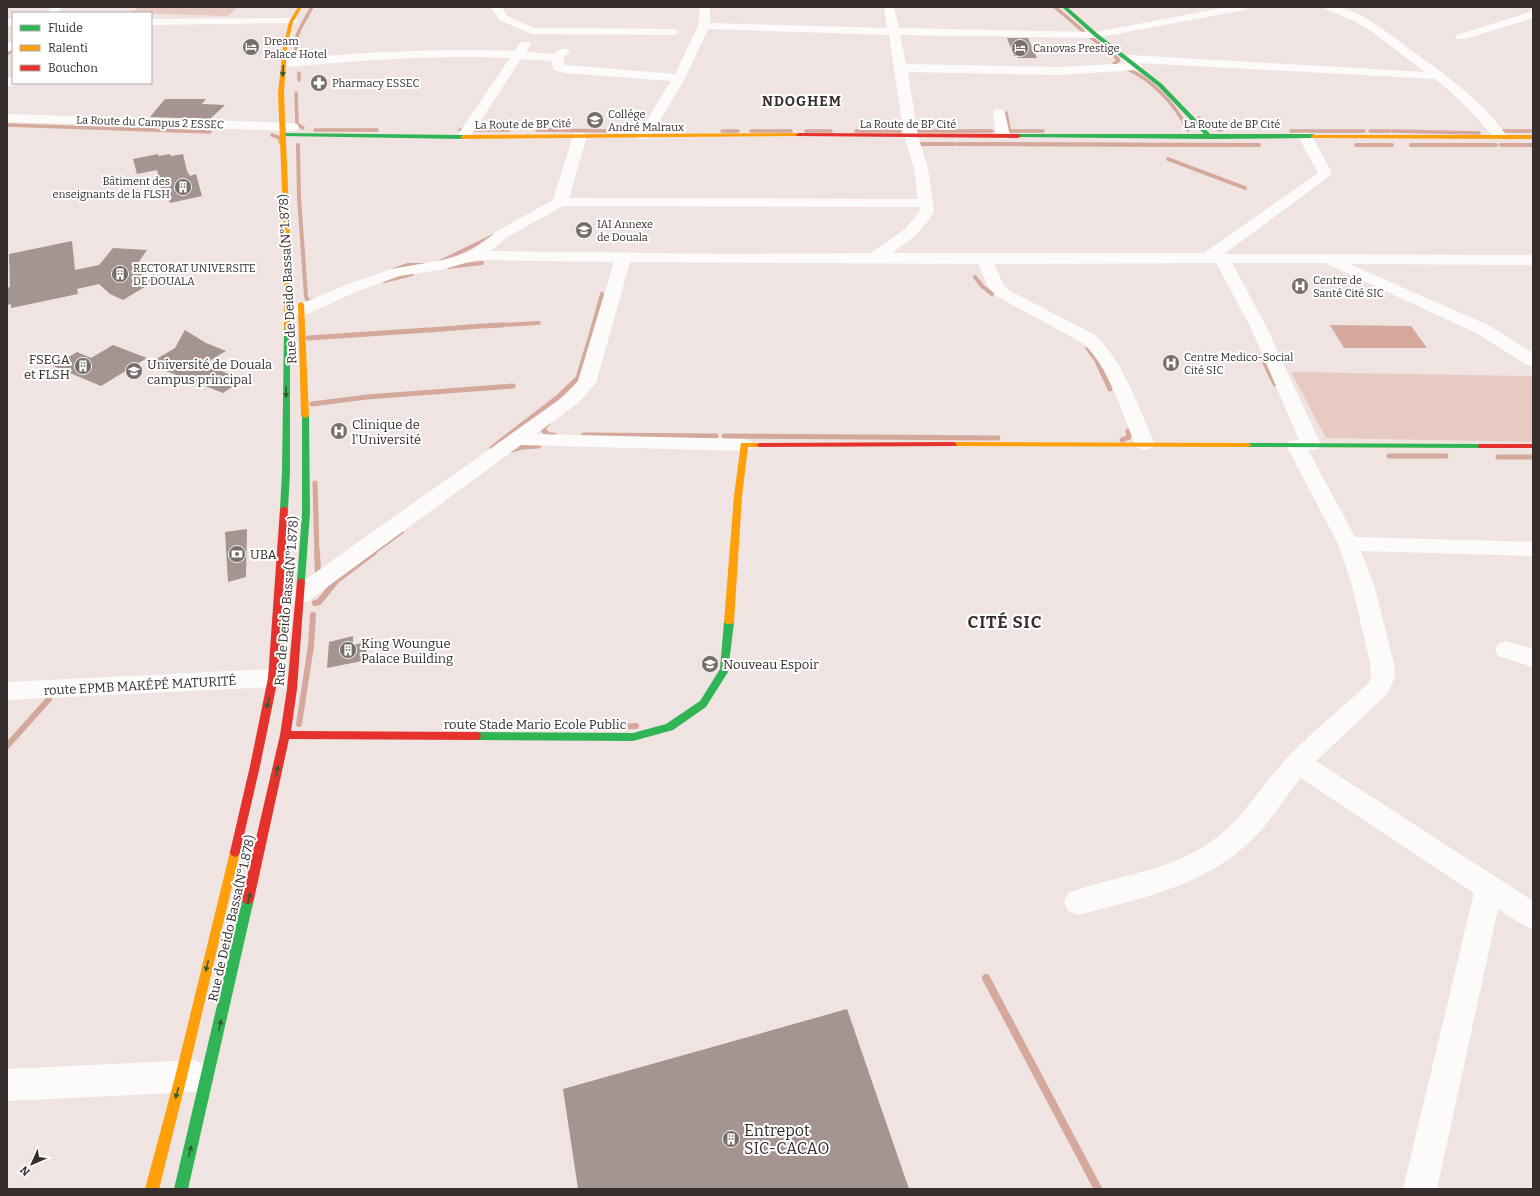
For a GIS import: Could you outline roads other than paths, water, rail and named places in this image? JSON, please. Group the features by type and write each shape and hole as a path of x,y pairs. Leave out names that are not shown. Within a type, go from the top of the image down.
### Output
{"street":[{"path":"152,1189 195,1076 273,678 286,472 287,237 285,160 289,131 281,93 285,47 292,21 300,7"},
{"path":"292,77 294,33 298,22 308,7"},
{"path":"494,7 499,10 503,18 532,31 673,32"},
{"path":"644,136 680,78 704,26 705,7"},
{"path":"874,258 897,243 918,223 927,211 921,168 911,136 901,68 889,7"},
{"path":"1064,7 1096,35 1160,85 1210,137"},
{"path":"704,26 1096,35 1244,7"},
{"path":"1337,8 1375,29 1438,76 1480,112 1500,136"},
{"path":"1461,37 1533,14"},
{"path":"152,22 292,21"},
{"path":"463,137 519,54 532,31"},
{"path":"580,32 557,58 558,67 564,70 600,71 680,78"},
{"path":"292,63 376,55 519,54 557,58"},
{"path":"901,68 1060,71 1132,63 1438,76"},
{"path":"999,113 1003,136"},
{"name":"La Route du Campus 2 ESSEC","path":"7,118 289,131"},
{"name":"La Route de BP Cité","path":"289,131 463,137 1533,137"},
{"path":"560,202 580,136"},
{"path":"1214,258 1324,175 1325,173 1305,136"},
{"path":"474,255 504,233 560,202 927,203"},
{"path":"301,302 352,288 397,272 445,264 474,255 623,258 1214,258 1533,260"},
{"path":"300,595 572,399 587,383 623,258"},
{"path":"1078,902 1161,880 1195,865 1225,847 1248,828 1298,763 1379,688 1383,677 1382,663 1363,584 1348,544 1304,445 1259,328 1214,258"},
{"path":"984,259 997,288 1004,294 1089,339 1098,347 1118,384 1145,444"},
{"path":"1325,259 1482,329 1533,361"},
{"name":"Rue de Deido Bassa(N°1.878)","path":"181,1189 195,1076 285,735 292,689 306,513 305,404 301,302"},
{"path":"517,439 744,445 1145,444 1533,446"},
{"name":"route Stade Mario Ecole Public","path":"285,735 633,737 669,727 703,704 726,669 738,496 744,445"},
{"path":"1348,544 1533,549"},
{"path":"1506,650 1533,658"},
{"name":"route EPMB MAKÉPÉ MATURITÉ","path":"7,691 273,678"},
{"path":"1298,763 1533,916"},
{"path":"1420,1189 1489,888"},
{"path":"7,1085 195,1076"}],"waterway":[{"path":"301,27 312,7"},
{"path":"1055,7 1083,31"},
{"path":"297,36 300,29"},
{"path":"1088,35 1118,59 1118,61 1114,64"},
{"path":"296,58 295,53 297,40"},
{"path":"7,54 12,50"},
{"path":"1125,68 1144,79 1162,93 1183,120 1188,130"},
{"path":"299,73 299,80"},
{"path":"296,93 297,124 303,128"},
{"path":"1006,113 1009,129"},
{"path":"1199,118 1207,125 1221,130"},
{"path":"7,125 210,132"},
{"path":"315,130 377,130"},
{"path":"460,130 509,130"},
{"path":"537,130 612,131"},
{"path":"722,131 738,131"},
{"path":"751,131 791,131"},
{"path":"806,131 831,131"},
{"path":"856,131 900,131"},
{"path":"914,131 992,131"},
{"path":"1001,131 1043,131"},
{"path":"1291,131 1364,131"},
{"path":"1370,131 1390,131"},
{"path":"1393,131 1479,133"},
{"path":"1498,131 1532,131"},
{"path":"272,135 280,138 280,142"},
{"path":"917,144 955,144"},
{"path":"1228,145 959,144 1259,145"},
{"path":"298,145 299,197 306,296 308,302 314,300"},
{"path":"1356,145 1392,145"},
{"path":"1411,145 1496,145"},
{"path":"1501,145 1533,145"},
{"path":"1168,159 1245,188"},
{"path":"440,262 493,236"},
{"path":"448,267 482,263"},
{"path":"394,270 408,265 425,265"},
{"path":"384,281 412,274"},
{"path":"975,277 982,286 992,294"},
{"path":"593,326 602,294"},
{"path":"502,325 485,326 539,323"},
{"path":"492,448 557,398 578,378 594,325"},
{"path":"430,330 481,326"},
{"path":"308,338 428,330"},
{"path":"1088,348 1096,359 1110,389"},
{"path":"1263,359 1275,384"},
{"path":"312,404 367,397 513,386"},
{"path":"548,423 544,427 544,431 549,435 554,435"},
{"path":"1122,440 1129,437 1128,431"},
{"path":"584,435 716,436"},
{"path":"724,436 998,438"},
{"path":"511,450 522,447 539,446"},
{"path":"1389,456 1446,456"},
{"path":"1498,457 1533,457"},
{"path":"315,483 317,553"},
{"path":"372,553 401,532"},
{"path":"317,552 318,573 323,571"},
{"path":"315,603 319,602 337,580 374,552"},
{"path":"299,724 311,646 313,615"},
{"path":"7,746 49,699"},
{"path":"617,727 636,726"},
{"path":"986,978 1098,1189"}],"place":[{"name":"Dream Palace Hotel","path":"251,47"},
{"name":"Canovas Prestige","path":"1020,48"},
{"name":"Pharmacy ESSEC","path":"319,83"},
{"name":"Collége André Malraux","path":"595,120"},
{"name":"Bâtiment des enseignants de la FLSH","path":"183,187"},
{"name":"IAI Annexe de Douala","path":"584,230"},
{"name":"RECTORAT UNIVERSITE DE DOUALA","path":"120,274"},
{"name":"Centre de Santé Cité SIC","path":"1300,286"},
{"name":"Centre Medico-Social Cité SIC","path":"1171,363"},
{"name":"FSEGA et FLSH","path":"83,366"},
{"name":"Université de Douala campus principal","path":"134,371"},
{"name":"Clinique de l'Université","path":"339,431"},
{"name":"UBA","path":"237,554"},
{"name":"King Woungue Palace Building","path":"348,650"},
{"name":"Nouveau Espoir","path":"710,664"},
{"name":"Entrepot SIC-CACAO","path":"731,1139"}],"district":[{"name":"NDOGHEM","path":"802,101"},
{"name":"CITÉ SIC","path":"1005,622"}]}
